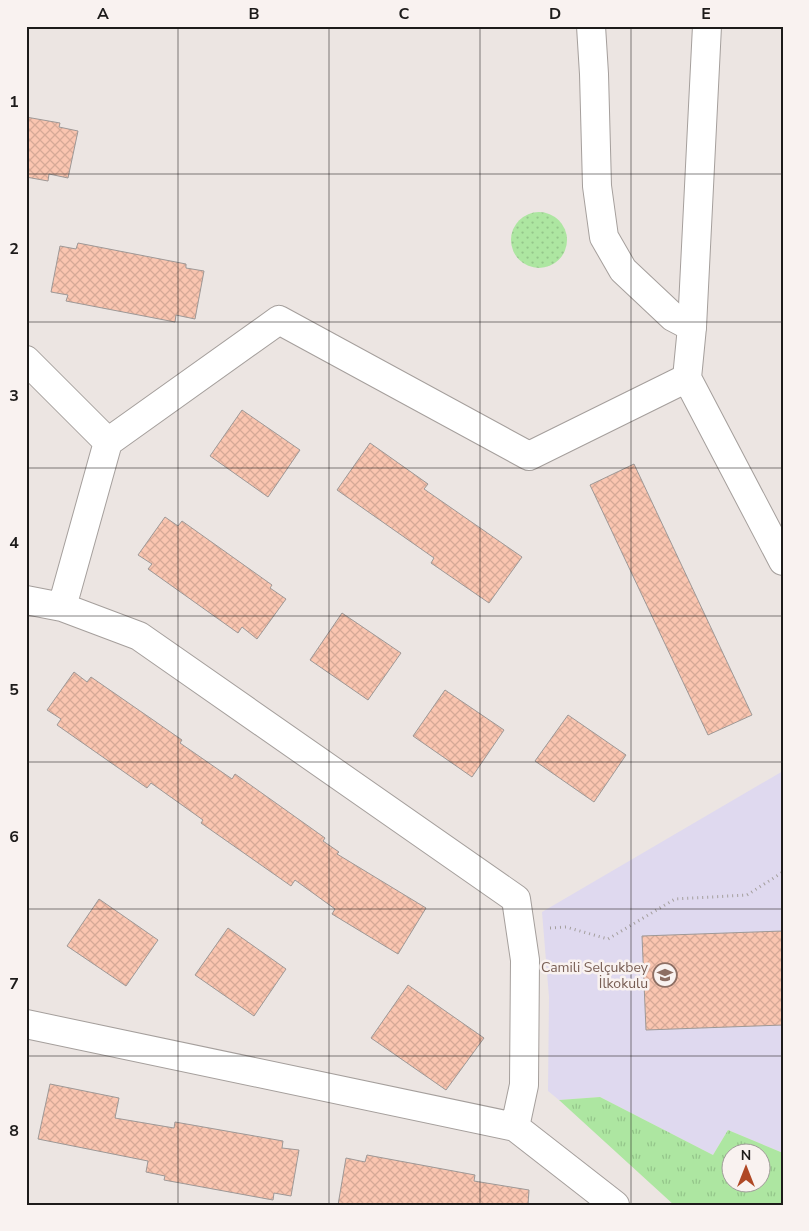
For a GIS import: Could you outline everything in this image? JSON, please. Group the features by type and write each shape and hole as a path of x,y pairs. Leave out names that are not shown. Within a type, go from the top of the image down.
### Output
{"street":[{"path":"591,26 597,186 604,237 623,270 673,317 692,327"},
{"path":"707,26 692,327 686,378 783,561"},
{"path":"62,607 108,442 279,320 529,456 686,378"},
{"path":"26,360 108,442"},
{"path":"26,600 62,607 138,636 516,898 525,960 524,1085 515,1127"},
{"path":"26,1024 515,1127 615,1205"}],"path":[{"path":"520,928 566,927 608,939 675,899 747,895 783,872"}],"shaded area":[{"name":"Camili Selçukbey İlkokulu","path":"783,771 783,1153 772,1148 772,1144 761,1144 728,1130 713,1155 600,1097 559,1100 548,1091 549,997 542,912"}],"green space":[{"path":"539,212 550,214 559,220 565,229 567,240 565,251 559,260 550,266 539,268 528,266 519,260 513,251 511,240 513,229 519,220 528,214"},
{"path":"600,1097 713,1155 728,1130 761,1144 722,1144 722,1194 772,1194 772,1148 783,1153 783,1205 674,1205 559,1100"}],"building":[{"path":"26,117 60,123 59,127 78,131 68,178 49,174 48,181 26,177"},
{"path":"78,243 186,264 186,268 204,271 195,319 176,315 175,322 66,301 68,295 51,292 60,246 76,249"},
{"path":"242,410 300,450 268,497 210,456"},
{"path":"370,443 428,484 424,489 522,557 489,603 431,563 434,558 337,490"},
{"path":"634,464 752,715 708,735 590,485"},
{"path":"165,517 178,526 182,521 272,585 270,588 286,599 257,639 242,627 238,633 148,569 152,564 138,555"},
{"path":"342,613 401,653 368,700 310,660"},
{"path":"74,672 87,682 91,677 182,740 180,743 232,779 235,774 325,838 323,841 339,852 337,854 426,908 398,954 332,914 335,909 295,880 291,886 201,823 203,820 151,783 147,788 57,725 61,719 47,710"},
{"path":"445,690 504,730 472,777 413,736"},
{"path":"568,715 626,755 594,802 535,761"},
{"path":"99,899 158,940 126,986 67,946"},
{"path":"228,928 286,969 254,1016 195,975"},
{"path":"783,931 783,1025 646,1030 642,936"},
{"path":"408,985 484,1038 446,1090 371,1038"},
{"path":"50,1084 119,1098 115,1118 174,1128 175,1122 283,1141 282,1148 299,1150 291,1196 274,1193 273,1200 164,1180 165,1176 146,1172 148,1161 38,1139"},
{"path":"367,1155 475,1175 474,1181 529,1190 528,1205 338,1205 346,1158 365,1162"}],"place":[{"name":"Camili Selçukbey İlkokulu","path":"665,975"}]}
